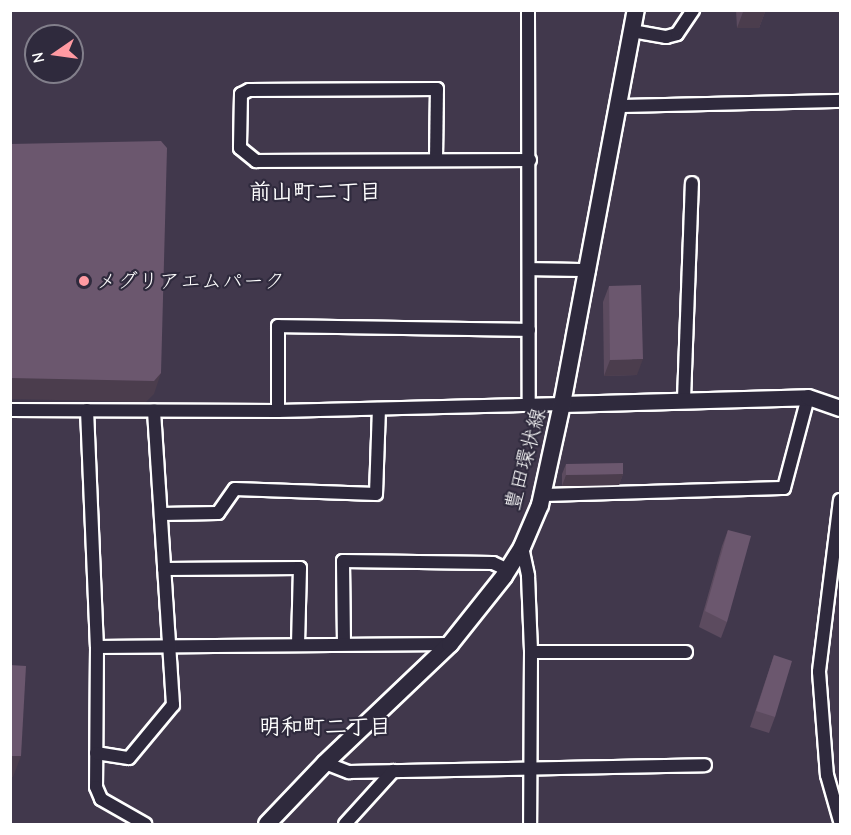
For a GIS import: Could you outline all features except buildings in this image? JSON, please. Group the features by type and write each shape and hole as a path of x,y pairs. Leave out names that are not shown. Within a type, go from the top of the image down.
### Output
{"main road":[{"name":"豊田環状線","path":"267,825 325,763 450,644 508,570 522,547 542,495 562,404 589,270 636,10"}],"street":[{"path":"528,10 529,405"},
{"path":"632,31 666,37 677,34 693,10"},
{"path":"436,159 437,89 249,90 241,94 240,148 256,161 530,160"},
{"path":"618,106 840,101"},
{"path":"684,399 692,183"},
{"path":"530,269 589,270"},
{"path":"278,411 278,326 529,330"},
{"path":"542,495 784,488 808,397"},
{"path":"10,410 379,410 808,397 840,408"},
{"path":"87,410 97,647 96,787 101,799 131,821 145,825"},
{"path":"161,514 218,513 235,489 376,494 379,410"},
{"path":"96,753 129,758 173,705 154,411"},
{"path":"840,500 819,672 827,775 840,821"},
{"path":"522,547 528,576 531,652 530,825"},
{"path":"344,644 343,561 493,563 508,570"},
{"path":"164,568 300,568 298,644"},
{"path":"97,647 450,644"},
{"path":"531,652 686,652"},
{"path":"325,763 349,772 705,765"},
{"path":"345,825 393,771"}],"place":[{"name":"メグリアエムパーク","path":"84,281"}],"district":[{"name":"前山町二丁目","path":"315,193"},
{"name":"明和町二丁目","path":"325,728"}]}
